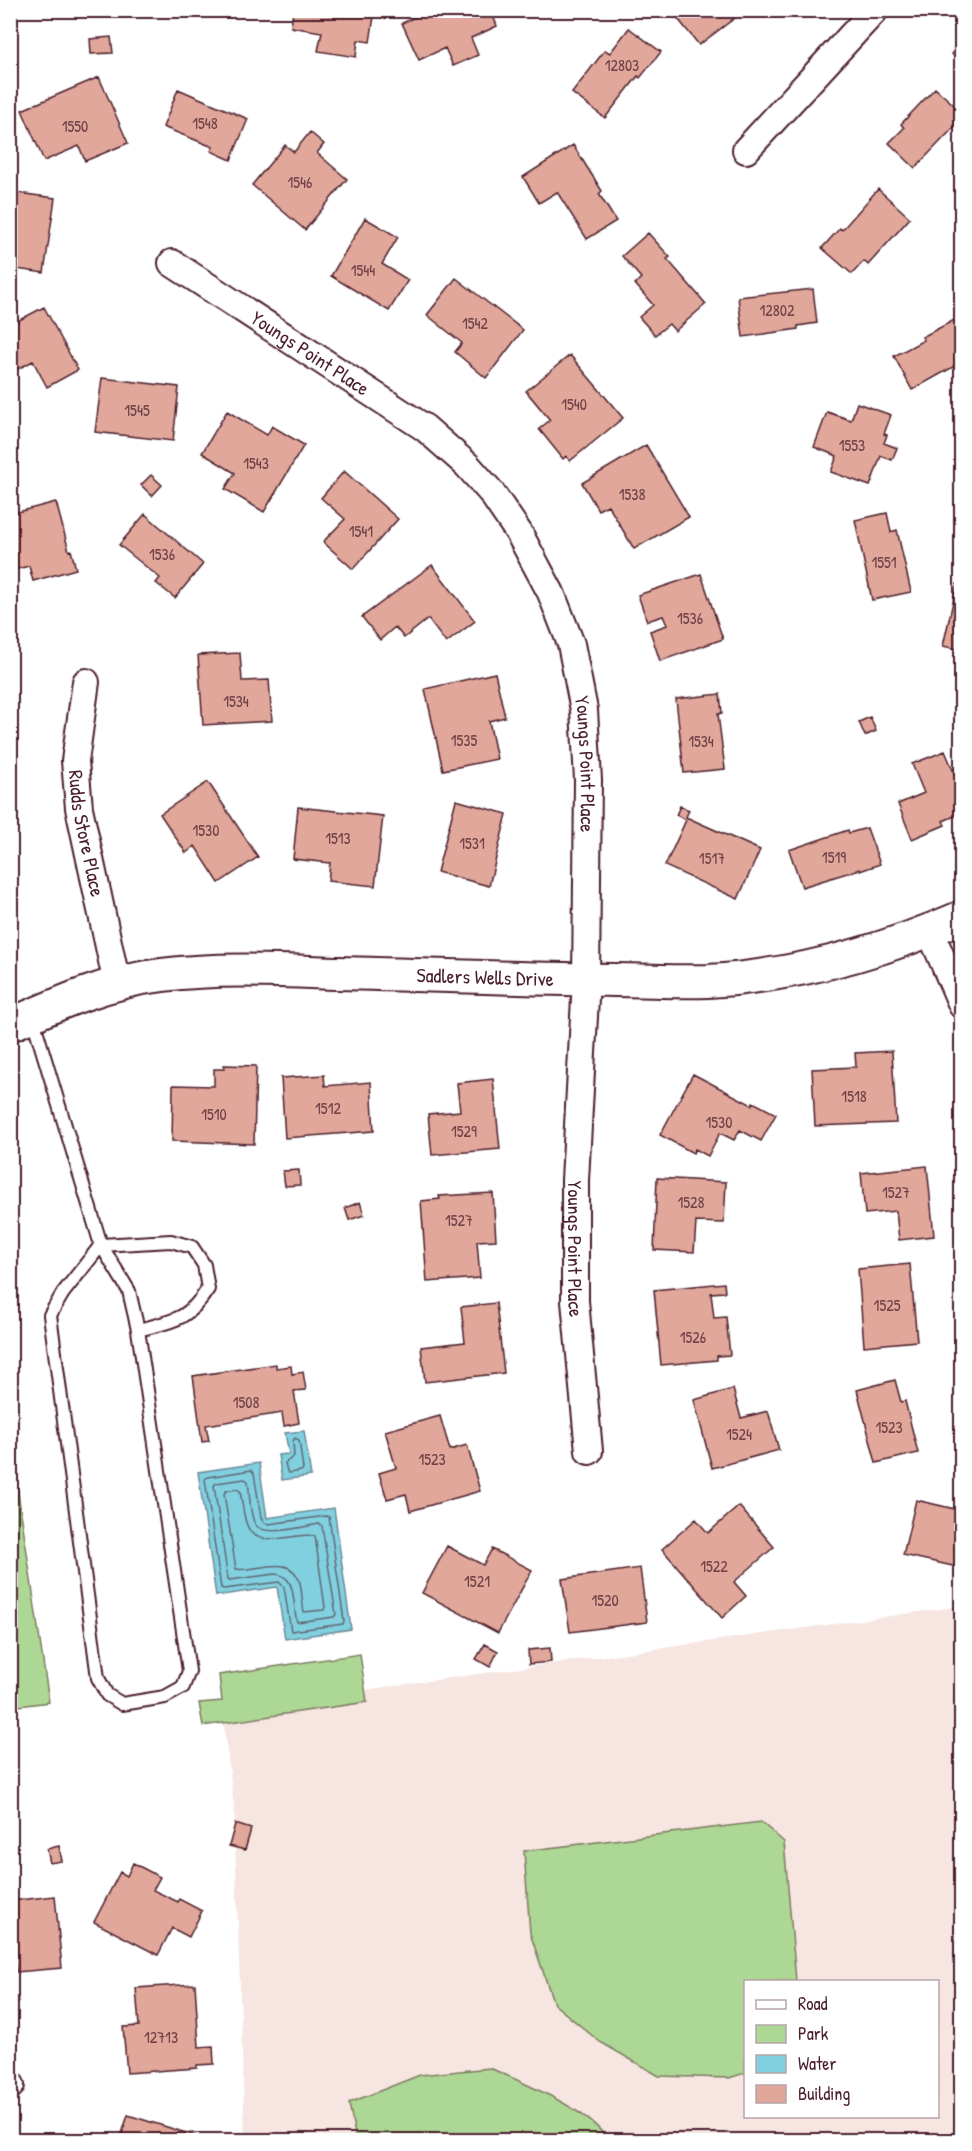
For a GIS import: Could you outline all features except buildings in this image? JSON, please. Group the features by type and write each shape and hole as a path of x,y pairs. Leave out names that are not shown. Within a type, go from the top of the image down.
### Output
{"street":[{"path":"746,150 875,10"},
{"name":"Youngs Point Place","path":"172,263 425,428 467,465 491,492 519,532 551,593 571,644 584,710 588,780 586,980 575,1180 575,1301 589,1451"},
{"name":"Rudds Store Place","path":"86,681 75,761 79,808 117,984"},
{"name":"Sadlers Wells Drive","path":"21,1020 64,1001 117,984 161,975 221,971 708,981 781,973 850,958 930,931 962,917"},
{"path":"930,931 962,1005"}],"lane":[{"path":"21,1020 101,1245 129,1291 138,1330 189,1671 183,1687 165,1697 122,1704 107,1695 98,1678 50,1315 63,1293 101,1245 171,1241 192,1247 204,1265 208,1289 197,1306 176,1321 138,1330"}],"shaded area":[{"path":"961,1606 961,2140 245,2140 234,1806 222,1710"}],"green space":[{"path":"10,1438 49,1702 11,1707 10,1707"},
{"path":"360,1654 367,1702 203,1726 199,1703 222,1701 219,1675"},
{"path":"761,1822 784,1842 796,1980 744,1980 744,2073 729,2078 659,2076 600,2042 554,2004 530,1933 524,1851"},
{"path":"490,2068 572,2108 587,2118 607,2140 356,2140 349,2103 420,2075"}],"water":[{"path":"304,1431 311,1476 282,1480 278,1455 289,1454 285,1433"},
{"path":"259,1463 267,1518 334,1508 351,1629 285,1639 277,1587 216,1596 198,1472"}]}
